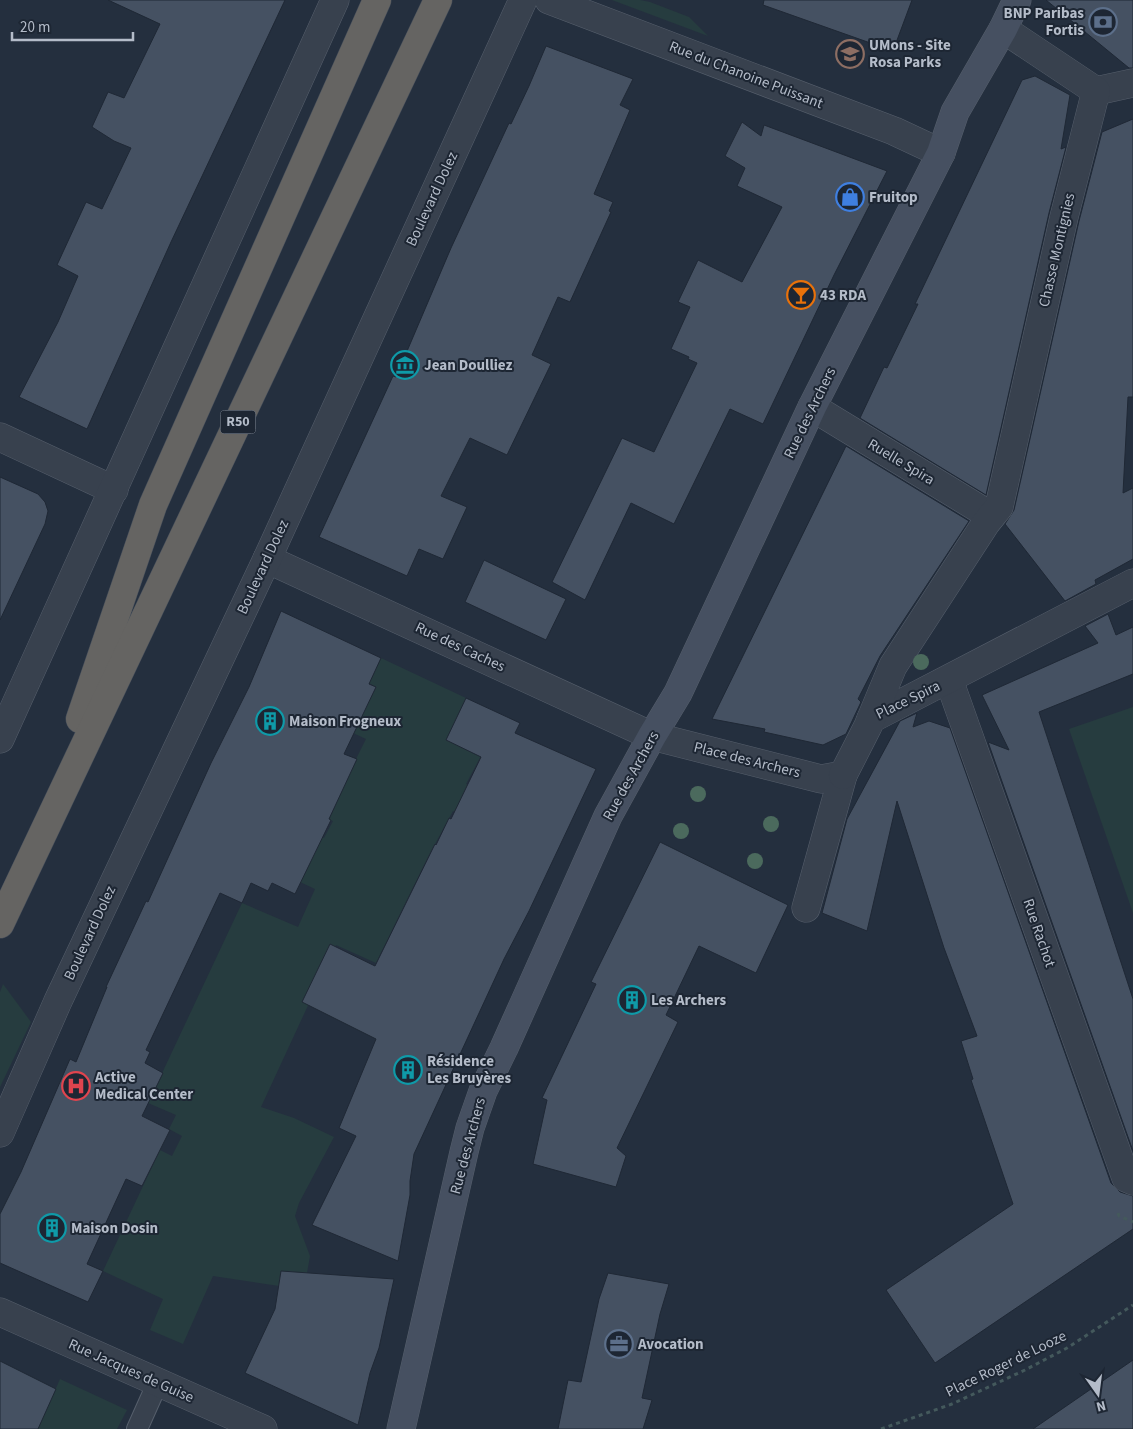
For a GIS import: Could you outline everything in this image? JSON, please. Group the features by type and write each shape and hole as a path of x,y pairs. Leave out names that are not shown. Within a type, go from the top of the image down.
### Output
{"highway":[{"path":"38,844 153,505 377,0"},
{"name":"R50","path":"0,924 438,0"}],"main road":[{"name":"Rue des Archers","path":"401,1429 464,1152 483,1091 608,816 678,693 812,407 941,153 955,112 1003,29 1017,0"}],"street":[{"path":"0,739 335,0"},
{"name":"Boulevard Dolez","path":"0,1133 58,1001 267,559 523,0"},
{"name":"Rue du Chanoine Puissant","path":"549,0 894,131 941,153"},
{"path":"1003,29 1096,91 1133,83"},
{"name":"Chasse Montignies","path":"991,516 999,507 1064,217 1096,91"},
{"name":"Ruelle Spira","path":"812,407 991,516"},
{"path":"0,437 114,490"},
{"name":"Place Spira","path":"871,719 893,666 991,516"},
{"name":"Rue des Caches","path":"267,559 652,736"},
{"name":"Place Spira","path":"871,719 949,680 1133,582"},
{"name":"Rue Rachot","path":"949,680 1126,1178 1133,1181"},
{"path":"806,908 843,774 871,719"},
{"name":"Place des Archers","path":"652,736 821,779 843,774"},
{"name":"Rue Jacques de Guise","path":"0,1312 262,1429"}],"lane":[{"path":"136,1429 158,1382"}],"path":[{"name":"Place Roger de Looze","path":"881,1429 952,1404 1025,1370 1067,1348 1133,1304"}],"green space":[{"path":"612,0 650,2 689,17 708,36"},
{"path":"381,658 466,698 446,740 481,756 466,784 488,794 485,828 453,811 429,855 376,963 336,945 261,1107 294,1118 334,1137 299,1203 295,1216 310,1256 307,1273 279,1286 213,1276 183,1344 150,1330 163,1299 103,1271 160,1150 172,1156 182,1136 169,1129 176,1115 148,1103 242,903 298,927 315,889 268,867 289,823 324,838 333,821 329,820 344,783 366,739 353,733 376,687 369,683"},
{"path":"1133,707 1133,913 1069,729"},
{"path":"3,984 31,1022 0,1087 0,992"},
{"path":"60,1379 127,1410 117,1429 38,1429"}],"building":[{"path":"108,0 285,0 171,242 87,429 19,397 58,322 78,276 57,265 86,202 102,209 131,148 114,141 92,127 108,92 124,98 160,24"},
{"path":"764,0 912,0 893,51 763,5"},
{"name":"BNP Paribas Fortis","path":"1046,0 1133,0 1133,68 1129,68"},
{"path":"546,46 633,79 620,105 630,110 594,194 613,202 609,211 611,212 570,302 558,297 532,355 551,364 507,455 470,438 441,496 467,507 443,559 419,549 407,576 319,537 393,376 396,377 451,248 509,123 511,124 529,86"},
{"path":"1035,76 1070,95 1061,149 1066,147 1049,213 986,495 860,418 884,367 887,368 918,304 915,304 1022,80"},
{"path":"1133,119 1133,397 1128,397 1123,493 1133,488 1133,559 1095,580 1096,584 1065,601 1005,524 1014,510 1079,221 1102,132"},
{"path":"742,122 761,136 764,125 887,171 834,275 763,424 730,409 674,524 631,503 585,600 552,582 622,438 654,452 697,363 671,349 690,307 678,302 698,260 742,282 782,207 737,186 745,168 725,156"},
{"path":"846,446 969,521 880,656 858,699 861,702 846,734 823,745 764,732 765,729 712,719"},
{"path":"0,477 38,494 45,502 48,511 45,524 0,620"},
{"path":"484,560 566,599 546,640 465,602"},
{"path":"281,611 381,658 369,684 376,687 344,754 357,759 329,819 331,820 295,894 272,883 268,891 251,883 242,903 220,893 146,1050 150,1052 145,1063 163,1073 142,1116 170,1130 142,1186 126,1179 87,1264 103,1271 88,1302 0,1263 0,1214 21,1172 70,1059 76,1062 106,987 146,901 148,902 211,763 249,687"},
{"path":"1108,614 1116,635 1133,627 1133,674 1039,712 1133,999 1133,1151 988,742 1009,750 982,695 1098,643 1085,626"},
{"path":"466,698 520,723 515,733 596,769 529,911 504,959 414,1154 410,1195 398,1261 312,1225 356,1136 339,1128 376,1039 302,1002 330,944 375,966 435,844 449,818 451,819 481,757 446,740"},
{"path":"917,713 913,727 929,721 950,728 1111,1183 1120,1192 1133,1196 1133,1229 935,1363 886,1290 1013,1204 971,1080 973,1079 961,1041 977,1036 944,948 897,801 867,931 822,913 847,819 900,721"},
{"name":"Les Archers","path":"660,842 788,905 756,973 699,946 666,1015 678,1022 617,1148 626,1156 616,1187 533,1164 547,1100 542,1098 596,984 591,982"},
{"path":"281,1271 394,1279 379,1348 370,1373 358,1425 245,1373 275,1309"},
{"path":"608,1273 669,1284 660,1314 642,1398 652,1400 643,1429 558,1429 568,1380 581,1382 599,1299"},
{"path":"1133,1360 1133,1429 1033,1429"},
{"path":"0,1361 56,1389 38,1429 0,1429"}],"place":[{"name":"BNP Paribas Fortis","path":"1103,22"},
{"name":"UMons - Site Rosa Parks","path":"850,54"},
{"name":"Fruitop","path":"850,197"},
{"name":"43 RDA","path":"801,295"},
{"name":"Jean Doulliez","path":"405,365"},
{"name":"Maison Frogneux","path":"270,721"},
{"name":"Les Archers","path":"632,1000"},
{"name":"Résidence Les Bruyères","path":"408,1070"},
{"name":"Active Medical Center","path":"76,1086"},
{"name":"Maison Dosin","path":"52,1228"},
{"name":"Avocation","path":"619,1344"}]}
